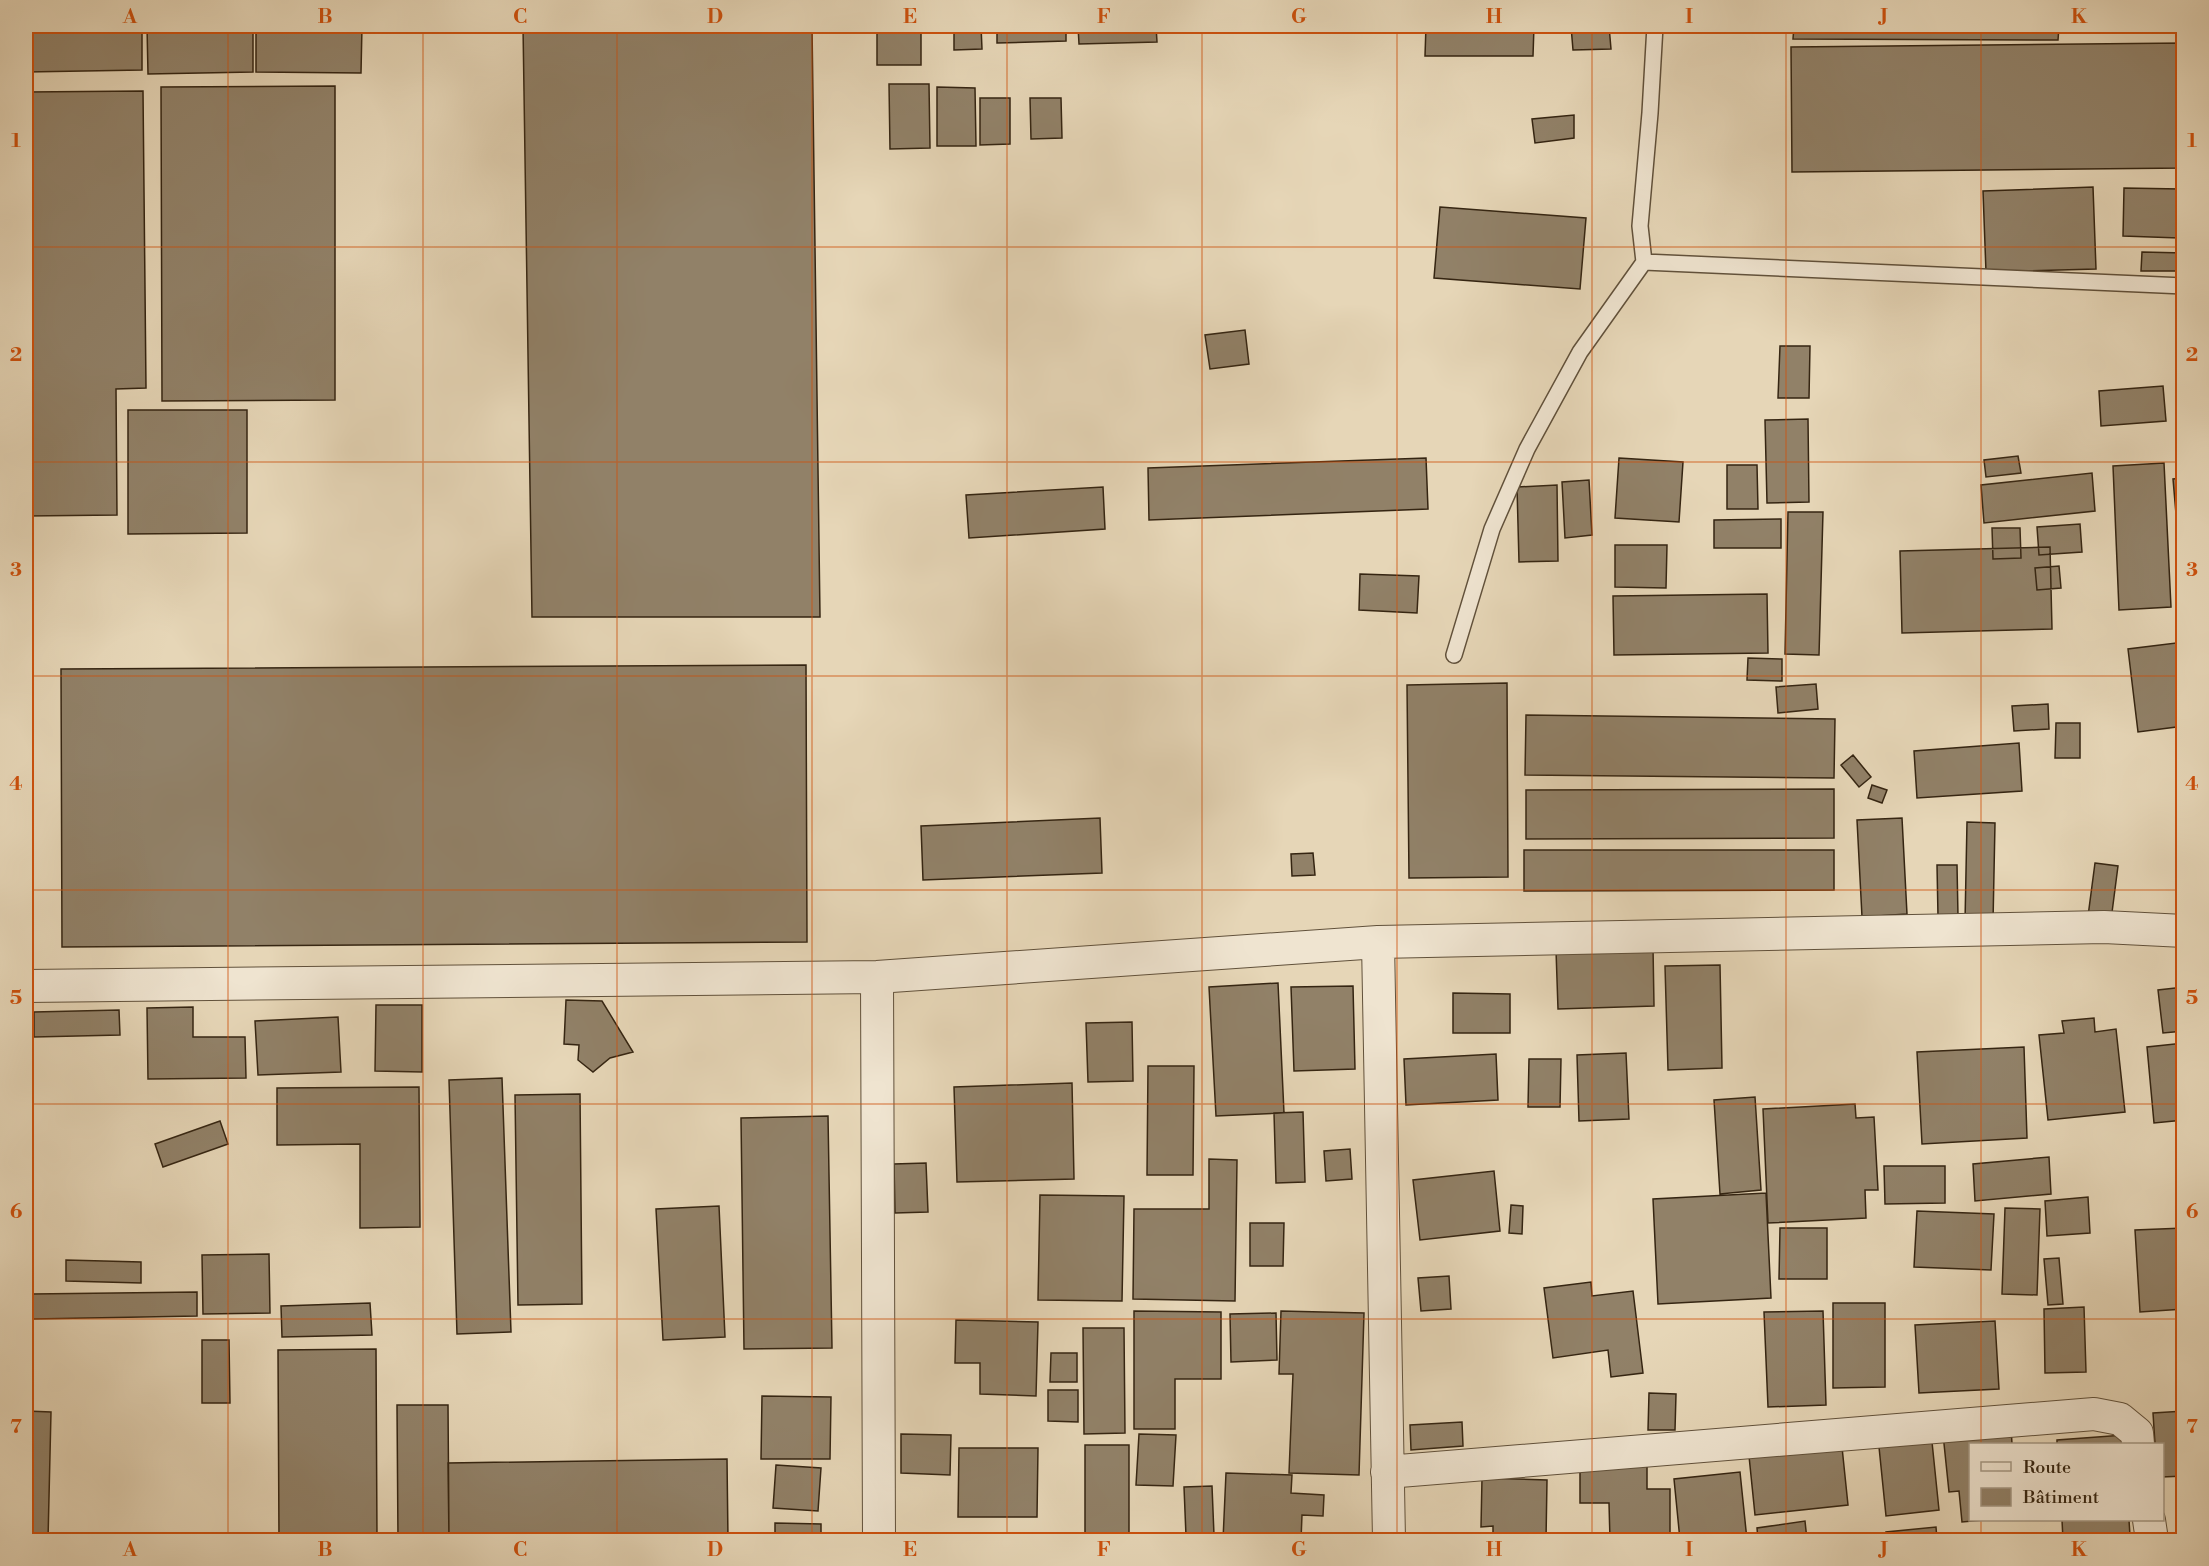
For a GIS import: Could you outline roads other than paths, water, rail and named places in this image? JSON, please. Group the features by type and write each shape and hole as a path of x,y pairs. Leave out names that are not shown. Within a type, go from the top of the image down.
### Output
{"street":[{"path":"26,986 877,977 1378,942 2104,927 2184,931"},
{"path":"1378,942 1389,1540"},
{"path":"877,977 879,1540"},
{"path":"1388,1472 2094,1414 2120,1419 2137,1433 2138,1443"},
{"path":"2149,1521 2151,1540"}],"lane":[{"path":"1454,655 1492,529 1527,449 1580,352 1644,262 1640,226 1655,26"},
{"path":"1644,262 2184,286"}]}
